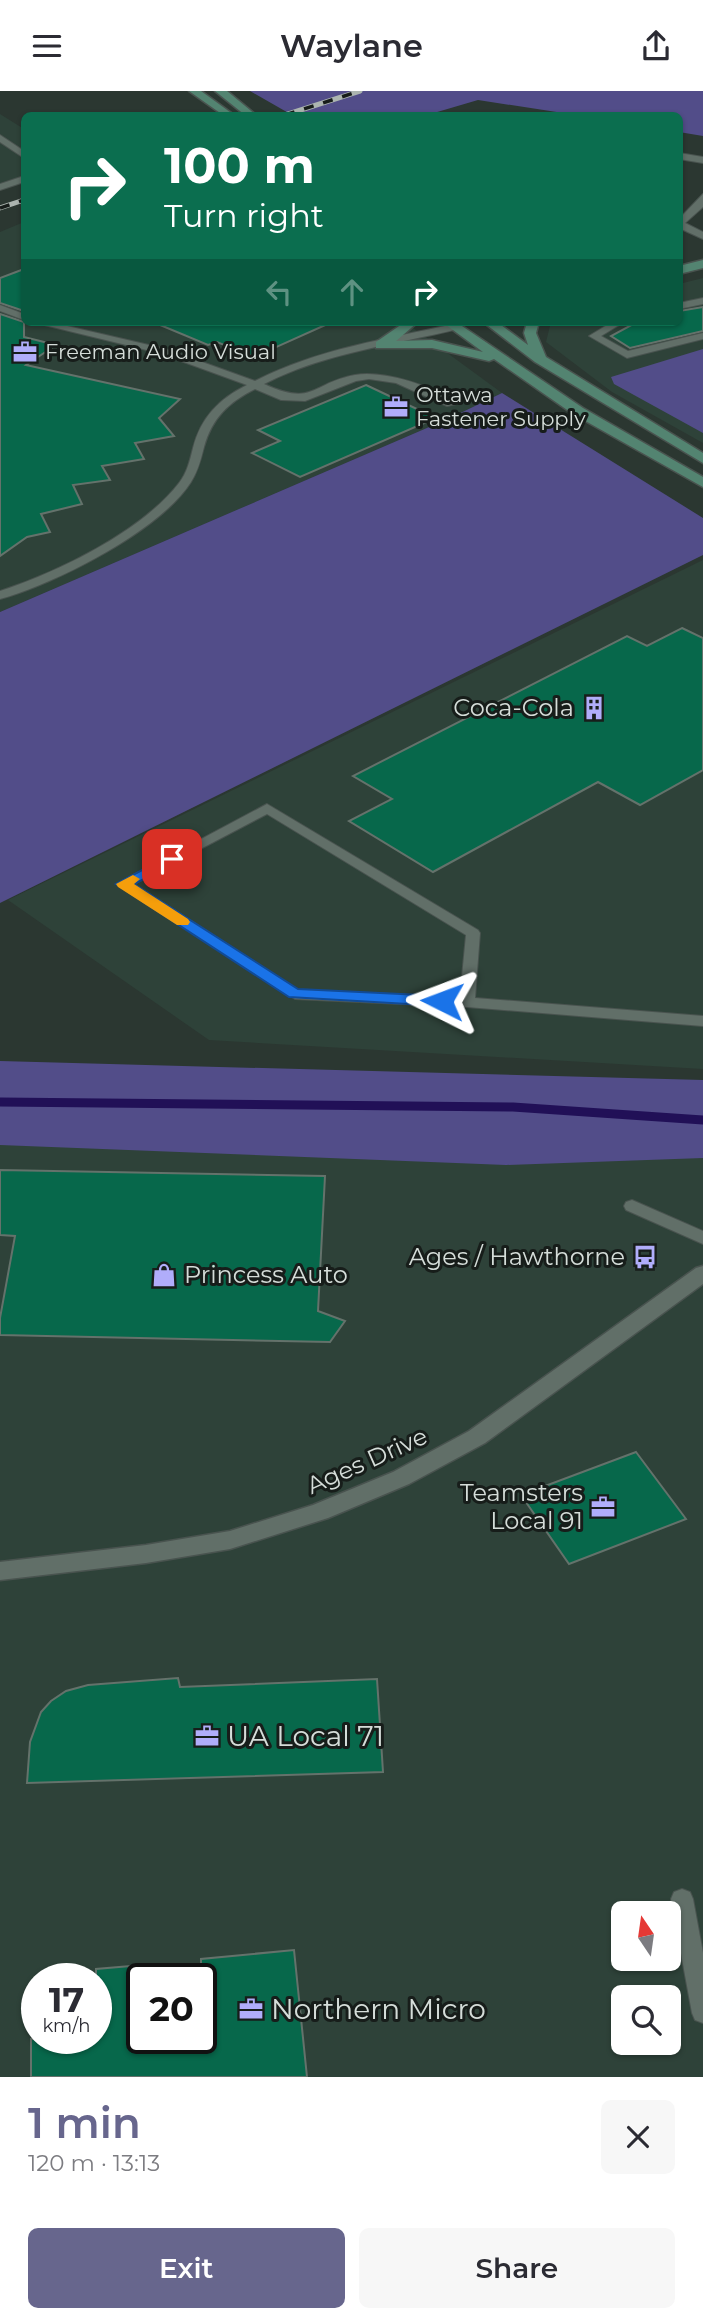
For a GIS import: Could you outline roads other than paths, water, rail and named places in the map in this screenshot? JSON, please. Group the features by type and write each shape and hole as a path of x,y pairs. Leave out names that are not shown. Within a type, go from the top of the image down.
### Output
{"main road":[{"path":"194,91 224,112"},
{"path":"220,91 247,112"},
{"path":"683,269 703,264"},
{"path":"380,345 408,326"},
{"path":"454,326 578,411 703,483"},
{"path":"495,326 540,359 703,459"},
{"path":"532,326 530,333 540,359"},
{"path":"380,345 415,343 443,346 503,361"}],"street":[{"name":"Ages Drive","path":"0,1571 146,1554 230,1540 320,1512 401,1478 477,1437 703,1273"}],"lane":[{"path":"0,138 21,153"},
{"path":"683,157 703,160"},
{"path":"0,187 21,180"},
{"path":"683,221 698,207 703,197"},
{"path":"683,226 703,236"},
{"path":"683,305 703,301"},
{"path":"0,308 21,316"},
{"path":"54,326 162,351 255,383 285,398 306,398 354,378 369,376 398,380 451,404"},
{"path":"0,595 79,560 136,528 162,509 186,482 202,430 217,409 255,383 320,359 444,326"},
{"path":"613,326 594,336 626,355 703,337"},
{"path":"467,1002 472,933 268,808 124,884 295,994 467,1002 703,1021"},
{"path":"632,1206 703,1238"},
{"path":"682,1899 703,2013"}],"waterway":[{"path":"0,1102 513,1107 703,1120"}],"railway":[{"path":"294,112 360,91"},
{"path":"0,208 21,201"}],"place":[{"name":"Freeman Audio Visual","path":"25,352"},
{"name":"Ottawa Fastener Supply","path":"396,407"},
{"name":"Coca-Cola","path":"594,708"},
{"name":"Ages / Hawthorne","path":"645,1257"},
{"name":"Princess Auto","path":"164,1275"},
{"name":"Teamsters Local 91","path":"603,1507"},
{"name":"UA Local 71","path":"207,1736"},
{"name":"Northern Micro","path":"251,2009"}]}
